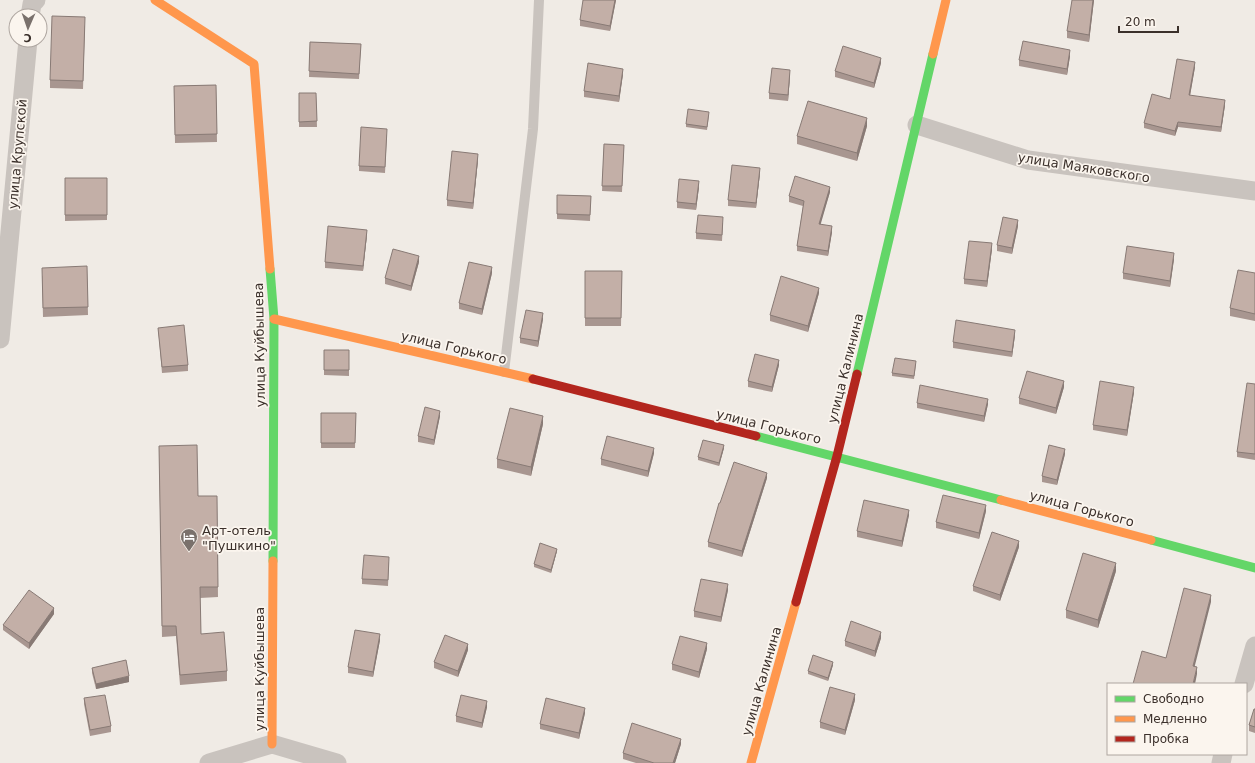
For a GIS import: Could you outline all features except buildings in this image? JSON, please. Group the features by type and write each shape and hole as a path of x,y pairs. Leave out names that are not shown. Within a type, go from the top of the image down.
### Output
{"street":[{"name":"улица Куйбышева","path":"155,0 254,64 274,319 272,744"},
{"name":"улица Калинина","path":"751,763 837,456 946,0"},
{"name":"улица Крупской","path":"0,339 27,48"},
{"name":"улица Маяковского","path":"917,125 1028,160 1255,191"},
{"name":"улица Горького","path":"274,319 504,372 837,456 1255,568"},
{"path":"1244,683 1255,646"},
{"path":"209,763 272,744 337,763"}],"lane":[{"path":"504,372 533,128 539,0"}],"traffic: fast":[{"path":"857,374 933,54"},
{"path":"270,269 274,319 273,561"},
{"path":"756,436 1001,500"},
{"path":"1151,540 1255,568"}],"traffic: slow":[{"path":"155,0 254,64 270,269"},
{"path":"933,54 946,0"},
{"path":"274,319 533,379"},
{"path":"1001,500 1151,540"},
{"path":"272,744 273,561"},
{"path":"751,763 796,602"}],"traffic: jam":[{"path":"796,602 837,456 857,374"},
{"path":"533,379 756,436"}],"place":[{"name":"Арт-отель \"Пушкино\"","path":"189,552"}]}
